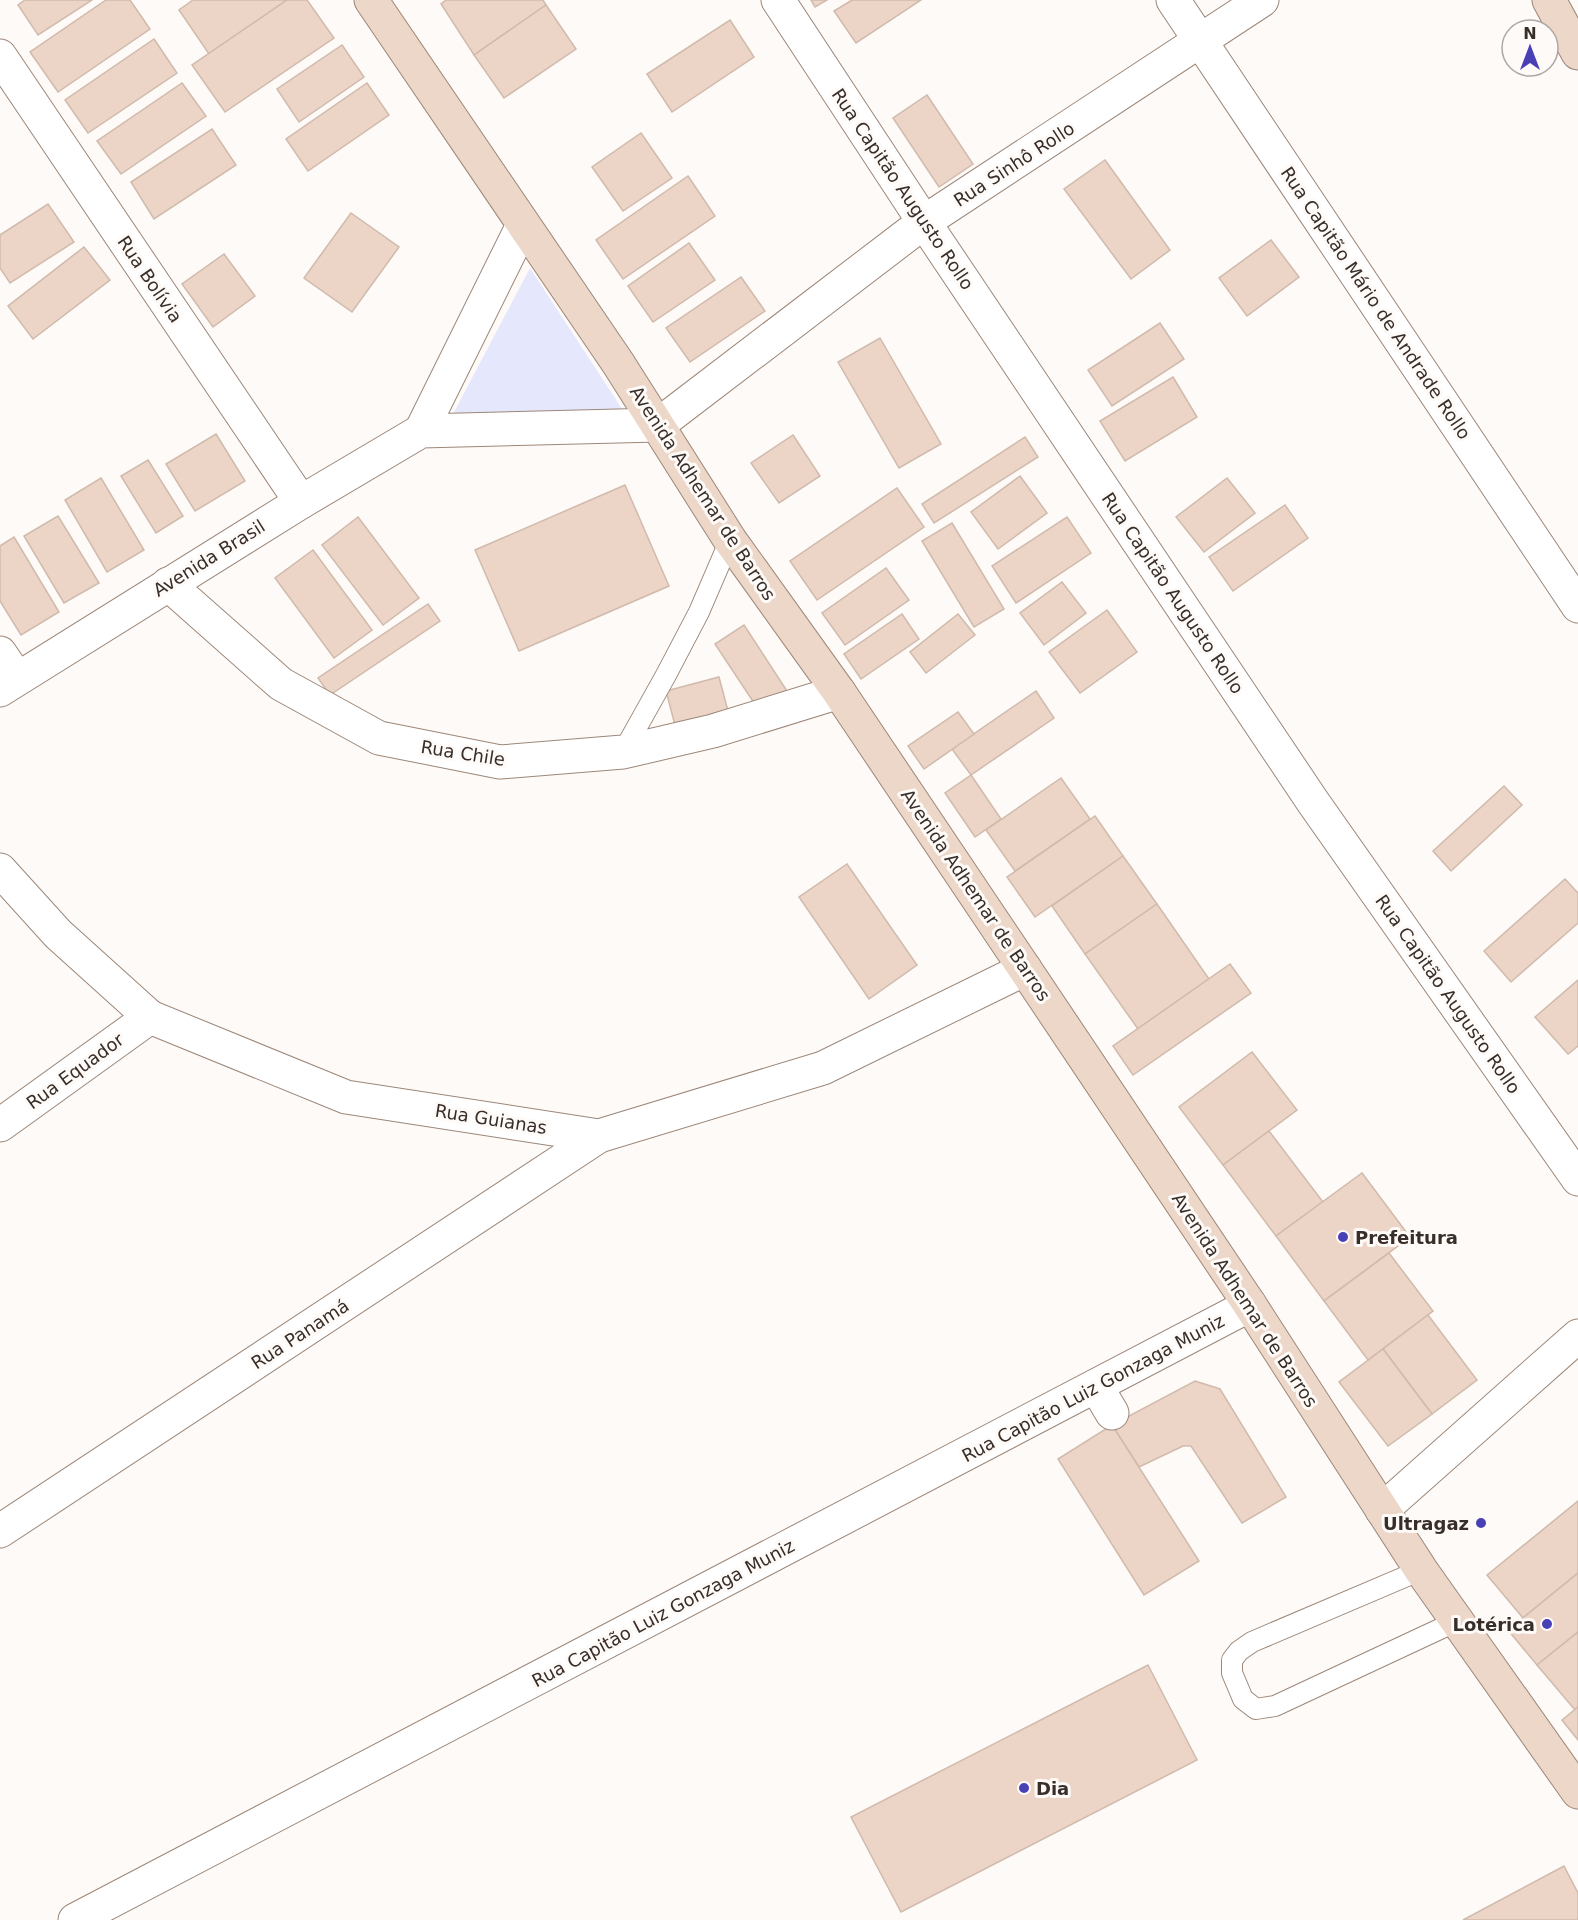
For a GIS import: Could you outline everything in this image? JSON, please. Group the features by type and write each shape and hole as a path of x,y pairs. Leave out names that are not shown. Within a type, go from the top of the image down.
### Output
{"main road":[{"name":"Avenida Adhemar de Barros","path":"371,0 658,425 730,540 839,692 1250,1305 1421,1570 1578,1792"},
{"path":"1549,0 1578,53"}],"street":[{"name":"Rua Capitão Augusto Rollo","path":"778,0 1313,802 1578,1179"},
{"name":"Rua Capitão Mário de Andrade Rollo","path":"1173,0 1578,606"},
{"name":"Rua Sinhô Rollo","path":"658,425 924,222 1262,0"},
{"name":"Rua Bolívia","path":"0,56 301,502"},
{"path":"421,430 523,225"},
{"name":"Avenida Brasil","path":"6,674 168,584 421,430 658,425"},
{"name":"Rua Chile","path":"168,584 280,684 379,738 500,762 622,752 713,731 839,692"},
{"name":"Rua Guianas","path":"0,870 58,934 150,1017 346,1096 599,1136 823,1068 1025,969"},
{"name":"Rua Equador","path":"0,1125 150,1017"},
{"name":"Rua Panamá","path":"0,1531 599,1136"},
{"name":"Rua Capitão Luiz Gonzaga Muniz","path":"75,1920 1104,1400 1250,1305"},
{"path":"1382,1509 1578,1336"}],"lane":[{"path":"622,752 699,612 730,540"},
{"path":"1421,1570 1252,1642 1239,1651 1232,1660 1232,1673 1243,1699 1256,1709 1275,1706 1457,1621"}],"shaded area":[{"path":"530,268 628,418 453,414"}],"building":[{"path":"25,0 92,0 38,35 18,5"},
{"path":"106,0 130,0 150,29 58,92 30,52"},
{"path":"193,0 287,0 209,54 179,10"},
{"path":"287,0 307,0 334,38 225,112 192,65"},
{"path":"446,0 543,0 546,5 474,55 441,4"},
{"path":"811,0 827,0 815,7"},
{"path":"852,0 921,0 856,43 834,11"},
{"path":"546,5 576,49 504,98 474,55"},
{"path":"730,20 754,57 672,112 647,74"},
{"path":"154,39 177,73 88,133 65,100"},
{"path":"342,45 364,77 299,122 277,89"},
{"path":"182,83 206,116 121,174 97,141"},
{"path":"367,83 389,115 308,171 286,139"},
{"path":"927,95 973,164 939,187 893,118"},
{"path":"212,129 236,165 154,219 131,182"},
{"path":"641,133 672,178 623,211 592,167"},
{"path":"1105,160 1170,250 1131,279 1064,189"},
{"path":"688,176 715,216 623,279 596,240"},
{"path":"48,204 74,242 10,283 0,268 0,235"},
{"path":"351,213 399,247 352,312 304,278"},
{"path":"1271,240 1299,277 1247,316 1219,278"},
{"path":"689,243 715,280 653,322 628,286"},
{"path":"84,247 110,280 33,339 8,306"},
{"path":"224,254 255,296 213,327 182,284"},
{"path":"741,277 765,311 690,362 666,328"},
{"path":"1160,323 1184,359 1112,406 1088,370"},
{"path":"880,338 941,444 899,468 838,362"},
{"path":"1173,377 1197,417 1125,461 1100,421"},
{"path":"216,434 245,481 195,511 166,464"},
{"path":"793,435 820,476 779,503 751,463"},
{"path":"1025,437 1038,457 934,523 922,504"},
{"path":"148,460 183,516 156,533 121,476"},
{"path":"1020,476 1047,513 998,549 971,512"},
{"path":"101,478 144,550 107,572 65,500"},
{"path":"1227,478 1255,513 1204,552 1176,517"},
{"path":"625,485 669,586 519,651 475,550"},
{"path":"897,488 924,527 817,600 790,561"},
{"path":"1285,505 1308,538 1233,591 1209,557"},
{"path":"58,516 99,583 64,603 24,536"},
{"path":"358,517 419,598 383,625 322,545"},
{"path":"1067,517 1091,553 1016,603 992,566"},
{"path":"952,523 1004,609 974,627 922,541"},
{"path":"14,537 59,612 21,635 0,601 0,546"},
{"path":"313,550 372,630 334,658 275,578"},
{"path":"886,568 909,600 845,645 822,613"},
{"path":"1062,582 1086,613 1044,645 1020,613"},
{"path":"428,604 440,621 330,695 318,678"},
{"path":"1107,610 1137,652 1080,693 1049,652"},
{"path":"902,614 919,639 861,679 844,654"},
{"path":"958,614 975,635 926,673 910,652"},
{"path":"744,625 787,691 758,709 715,644"},
{"path":"719,677 728,711 675,725 666,691"},
{"path":"1036,691 1054,718 971,775 952,749"},
{"path":"958,712 974,734 924,769 908,746"},
{"path":"971,775 1001,819 975,837 945,793"},
{"path":"1061,778 1090,819 1015,871 986,830"},
{"path":"1504,786 1522,805 1451,871 1433,851"},
{"path":"1095,816 1123,856 1035,917 1007,877"},
{"path":"1123,856 1157,904 1085,954 1052,906"},
{"path":"847,864 917,965 869,999 799,897"},
{"path":"1565,879 1578,893 1578,923 1511,982 1484,951"},
{"path":"1157,904 1209,979 1138,1029 1085,954"},
{"path":"1230,964 1251,993 1133,1075 1113,1046"},
{"path":"1578,980 1578,1046 1568,1054 1535,1017"},
{"path":"1252,1052 1297,1110 1223,1165 1179,1107"},
{"path":"1269,1131 1323,1202 1276,1236 1223,1165"},
{"name":"Prefeitura","path":"1362,1173 1410,1237 1324,1301 1276,1236"},
{"path":"1389,1253 1433,1311 1368,1360 1324,1301"},
{"path":"1428,1315 1477,1380 1432,1414 1383,1349"},
{"path":"1383,1349 1432,1414 1388,1446 1339,1382"},
{"path":"1195,1381 1220,1389 1286,1497 1242,1523 1191,1446 1183,1446 1139,1467 1112,1425"},
{"path":"1112,1425 1199,1561 1144,1595 1058,1459"},
{"path":"1578,1501 1578,1573 1523,1618 1487,1575"},
{"name":"Lotérica","path":"1578,1573 1578,1632 1537,1665 1508,1630"},
{"path":"1578,1632 1578,1707 1575,1710 1537,1665"},
{"name":"Dia","path":"1148,1665 1197,1760 901,1912 851,1817"},
{"path":"1578,1707 1578,1740 1562,1720"},
{"path":"1564,1866 1578,1893 1578,1920 1463,1920"}],"place":[{"name":"Prefeitura","path":"1343,1237"},
{"name":"Ultragaz","path":"1481,1523"},
{"name":"Lotérica","path":"1547,1624"},
{"name":"Dia","path":"1024,1788"}]}
